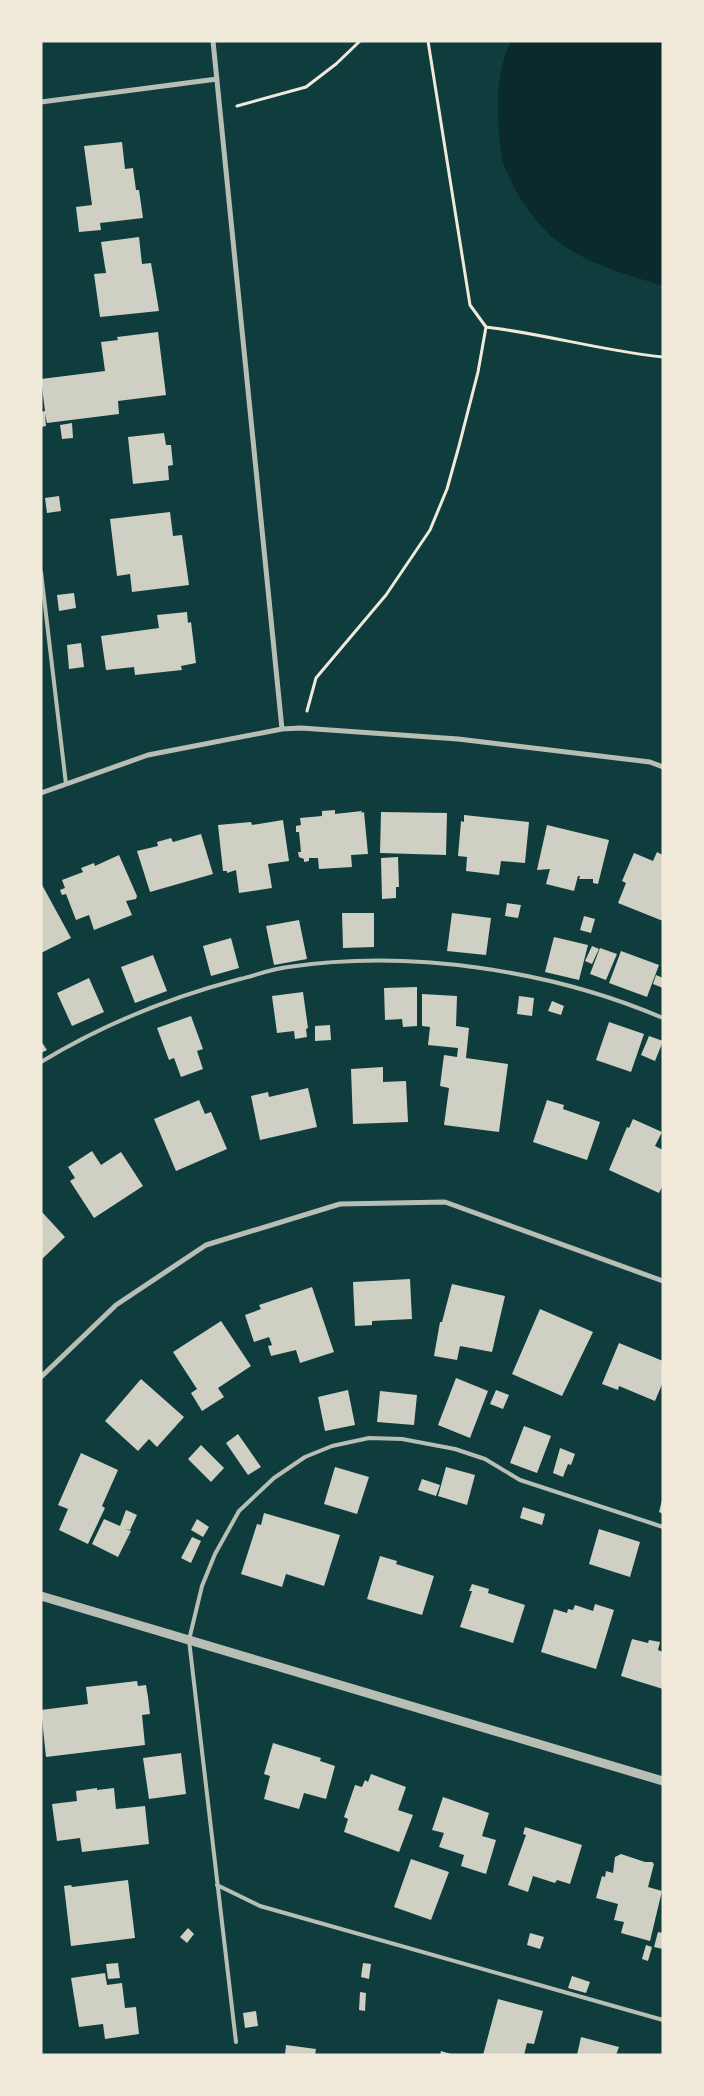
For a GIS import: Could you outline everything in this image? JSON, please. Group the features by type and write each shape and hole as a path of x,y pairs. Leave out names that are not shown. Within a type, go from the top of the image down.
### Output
{"street":[{"path":"213,41 282,729"},
{"path":"41,102 217,79"},
{"path":"41,793 148,755 282,729 301,728 458,739 650,762 663,767"},
{"path":"41,1377 116,1305 206,1245 340,1204 445,1202 663,1281"},
{"path":"41,1596 663,1781"}],"lane":[{"path":"41,572 66,784"},
{"path":"41,1062 127,1018 207,988 286,967 345,961 419,963 499,970 562,982 621,1000 663,1018"},
{"path":"236,2042 189,1640 202,1586 215,1554 239,1511 274,1478 297,1462 332,1446 369,1438 402,1439 455,1449 485,1459 520,1480 663,1526"},
{"path":"217,1885 260,1906 663,2020"}],"path":[{"path":"220,110 306,87 336,64 360,41"},
{"path":"301,728 316,678 386,595 430,530 447,489 478,372 486,327 470,305 428,41"},
{"path":"486,327 530,333 639,354 663,356"}],"water":[{"path":"511,41 663,41 663,286 600,265 564,246 536,221 514,188 501,154 498,104 502,65"}],"building":[{"path":"122,142 125,169 133,168 136,190 139,190 143,218 100,223 101,230 79,232 76,207 92,205 84,146"},
{"path":"139,237 142,264 151,263 159,311 100,317 94,274 106,273 101,242"},
{"path":"158,332 166,395 118,401 119,414 47,423 45,414 46,426 41,427 41,412 45,411 41,379 105,371 101,342 118,340 117,337"},
{"path":"72,423 73,438 62,439 60,425"},
{"path":"164,433 166,445 171,445 173,465 168,466 169,480 133,484 128,437"},
{"path":"59,496 61,511 47,513 45,498"},
{"path":"170,512 173,536 182,535 189,585 132,592 130,574 117,576 110,519"},
{"path":"74,593 76,608 59,611 57,595"},
{"path":"187,612 188,623 191,622 196,663 181,666 182,670 135,675 134,667 106,670 101,636 159,628 157,615"},
{"path":"81,643 84,667 69,669 67,645"},
{"path":"335,810 335,814 364,812 368,854 351,855 352,867 319,869 318,858 309,858 309,861 304,862 304,859 299,857 298,852 301,852 299,832 296,832 296,826 301,825 300,818 322,816 322,811"},
{"path":"381,812 447,813 446,855 380,853"},
{"path":"464,815 529,822 525,863 501,861 499,875 466,871 467,857 458,856 461,821 464,822"},
{"path":"283,820 289,861 268,864 272,888 239,893 236,870 227,873 227,871 223,871 218,825 251,822 252,825"},
{"path":"547,825 609,840 598,884 593,883 593,879 579,879 580,876 578,876 574,891 546,884 550,869 537,870"},
{"path":"201,834 213,874 150,892 137,851 158,846 157,842 171,838 173,842"},
{"path":"657,852 663,855 663,921 618,903 626,883 622,881 634,853 653,861"},
{"path":"119,855 137,896 136,899 126,901 132,915 94,930 89,915 76,920 66,894 62,895 60,890 65,888 62,880 83,872 81,868 94,863 95,866"},
{"path":"398,857 399,887 396,887 396,898 382,899 381,858"},
{"path":"41,883 71,938 41,953"},
{"path":"507,903 521,905 518,918 505,916"},
{"path":"342,913 374,913 374,947 343,948"},
{"path":"452,913 491,918 486,955 447,951"},
{"path":"584,916 595,919 591,933 580,930"},
{"path":"299,920 307,959 274,965 266,926"},
{"path":"554,937 588,945 579,980 545,972"},
{"path":"231,938 239,968 211,976 203,946"},
{"path":"592,946 599,949 592,964 585,961"},
{"path":"600,948 617,954 606,980 590,974"},
{"path":"621,951 659,965 647,997 609,983"},
{"path":"153,955 167,991 135,1003 121,967"},
{"path":"656,975 663,978 663,988 653,984"},
{"path":"89,978 104,1012 72,1026 57,993"},
{"path":"417,987 417,1026 403,1027 402,1019 385,1020 384,988"},
{"path":"303,992 308,1028 306,1029 307,1037 295,1039 294,1031 277,1033 272,996"},
{"path":"422,994 457,996 456,1026 469,1028 466,1058 508,1064 499,1132 444,1125 449,1088 440,1086 444,1055 457,1057 458,1048 428,1045 430,1027 422,1026"},
{"path":"519,996 534,998 532,1016 517,1014"},
{"path":"552,1001 564,1006 561,1015 548,1011"},
{"path":"191,1016 203,1049 197,1051 203,1069 181,1077 174,1058 169,1060 157,1028"},
{"path":"609,1022 644,1034 631,1072 596,1060"},
{"path":"330,1025 331,1040 315,1041 315,1026"},
{"path":"649,1036 663,1041 655,1061 641,1055"},
{"path":"41,1041 47,1050 41,1053"},
{"path":"383,1067 383,1082 406,1081 408,1122 353,1124 351,1069"},
{"path":"308,1088 317,1127 260,1140 251,1096 268,1092 269,1097"},
{"path":"199,1100 205,1114 211,1112 227,1149 176,1171 154,1119"},
{"path":"547,1100 564,1105 563,1109 600,1122 587,1160 533,1142"},
{"path":"633,1119 662,1132 655,1146 663,1150 663,1185 659,1193 609,1170 627,1127 629,1128"},
{"path":"92,1151 101,1165 121,1152 143,1186 94,1218 70,1181 75,1178 68,1167"},
{"path":"41,1211 65,1237 41,1260"},
{"path":"410,1279 412,1319 372,1321 372,1325 355,1326 353,1282"},
{"path":"452,1284 505,1296 492,1352 460,1346 457,1360 434,1356 440,1322 442,1322"},
{"path":"312,1287 334,1352 300,1363 296,1350 271,1356 268,1346 272,1345 269,1337 254,1342 245,1315 261,1309 259,1305"},
{"path":"540,1309 593,1332 562,1396 512,1374"},
{"path":"221,1321 251,1366 218,1388 224,1397 202,1411 191,1393 197,1389 173,1352"},
{"path":"619,1343 663,1361 663,1382 655,1401 619,1386 618,1390 602,1384"},
{"path":"456,1378 488,1391 470,1438 438,1425"},
{"path":"141,1379 184,1417 157,1447 149,1439 138,1451 105,1421"},
{"path":"348,1390 355,1425 325,1431 318,1397"},
{"path":"496,1390 509,1395 503,1409 490,1404"},
{"path":"380,1391 417,1395 414,1425 377,1422"},
{"path":"524,1426 551,1436 537,1473 510,1463"},
{"path":"238,1434 261,1467 248,1475 226,1443"},
{"path":"201,1445 224,1468 211,1482 188,1459"},
{"path":"560,1448 575,1454 571,1465 568,1464 563,1477 553,1473"},
{"path":"81,1453 118,1470 102,1506 105,1508 88,1544 59,1530 68,1509 58,1505"},
{"path":"335,1467 369,1477 357,1514 324,1504"},
{"path":"446,1467 475,1475 467,1505 438,1496"},
{"path":"422,1479 440,1485 436,1496 418,1490"},
{"path":"663,1500 663,1514 659,1512"},
{"path":"523,1507 545,1514 542,1525 520,1518"},
{"path":"126,1510 137,1515 130,1530 125,1529 131,1531 118,1557 92,1544 104,1519 120,1526"},
{"path":"264,1513 340,1535 324,1586 286,1574 282,1587 241,1574 257,1524 261,1525"},
{"path":"197,1519 209,1527 203,1537 191,1530"},
{"path":"599,1529 640,1542 630,1577 589,1564"},
{"path":"192,1537 201,1541 191,1563 181,1558"},
{"path":"380,1556 397,1561 396,1564 434,1576 422,1615 367,1599"},
{"path":"472,1584 489,1589 488,1593 525,1605 513,1643 460,1627 472,1591 469,1591"},
{"path":"595,1604 614,1610 596,1669 541,1652 554,1609 567,1613 568,1609 573,1610 575,1605 593,1611"},
{"path":"632,1639 648,1643 649,1640 660,1642 658,1650 663,1652 663,1689 621,1676"},
{"path":"137,1681 138,1686 146,1685 148,1697 150,1714 142,1715 145,1745 46,1757 41,1710 88,1704 86,1687"},
{"path":"273,1743 321,1758 320,1761 335,1766 326,1799 304,1793 299,1809 264,1799 270,1776 264,1774"},
{"path":"181,1753 186,1794 149,1799 143,1758"},
{"path":"371,1774 406,1787 398,1810 413,1815 399,1852 344,1832 348,1819 344,1817 355,1785 362,1787 365,1780 368,1782"},
{"path":"97,1788 97,1790 114,1788 116,1809 145,1806 149,1844 82,1852 80,1838 57,1841 52,1804 77,1801 76,1791"},
{"path":"443,1797 489,1813 482,1836 496,1840 486,1874 461,1866 464,1855 439,1847 444,1833 432,1830"},
{"path":"525,1827 582,1845 570,1884 557,1880 555,1883 533,1876 528,1892 508,1885 526,1835 523,1834"},
{"path":"621,1854 654,1864 648,1887 662,1891 650,1941 621,1933 624,1922 614,1920 618,1904 596,1898 602,1876 605,1877 606,1871 613,1873 615,1857"},
{"path":"411,1859 449,1872 431,1920 394,1907"},
{"path":"128,1880 135,1938 71,1946 64,1886 71,1885 72,1887"},
{"path":"188,1928 194,1934 187,1943 180,1937"},
{"path":"658,1932 663,1933 663,1949 654,1947"},
{"path":"530,1933 544,1937 540,1949 527,1945"},
{"path":"646,1945 652,1947 648,1961 642,1959"},
{"path":"118,1963 120,1978 108,1979 106,1964"},
{"path":"363,1963 371,1964 369,1979 361,1977"},
{"path":"105,1973 107,1985 122,1983 125,2008 136,2007 139,2034 105,2039 103,2024 79,2027 71,1978"},
{"path":"572,1976 590,1982 586,1993 568,1988"},
{"path":"360,1992 366,1993 365,2011 359,2010"},
{"path":"498,1999 543,2011 534,2044 527,2043 524,2055 483,2055"},
{"path":"256,2011 258,2026 245,2028 243,2013"},
{"path":"581,2037 619,2047 616,2055 577,2055"},
{"path":"286,2045 316,2049 315,2055 285,2055"},
{"path":"441,2051 451,2054 451,2055 440,2055"}]}
